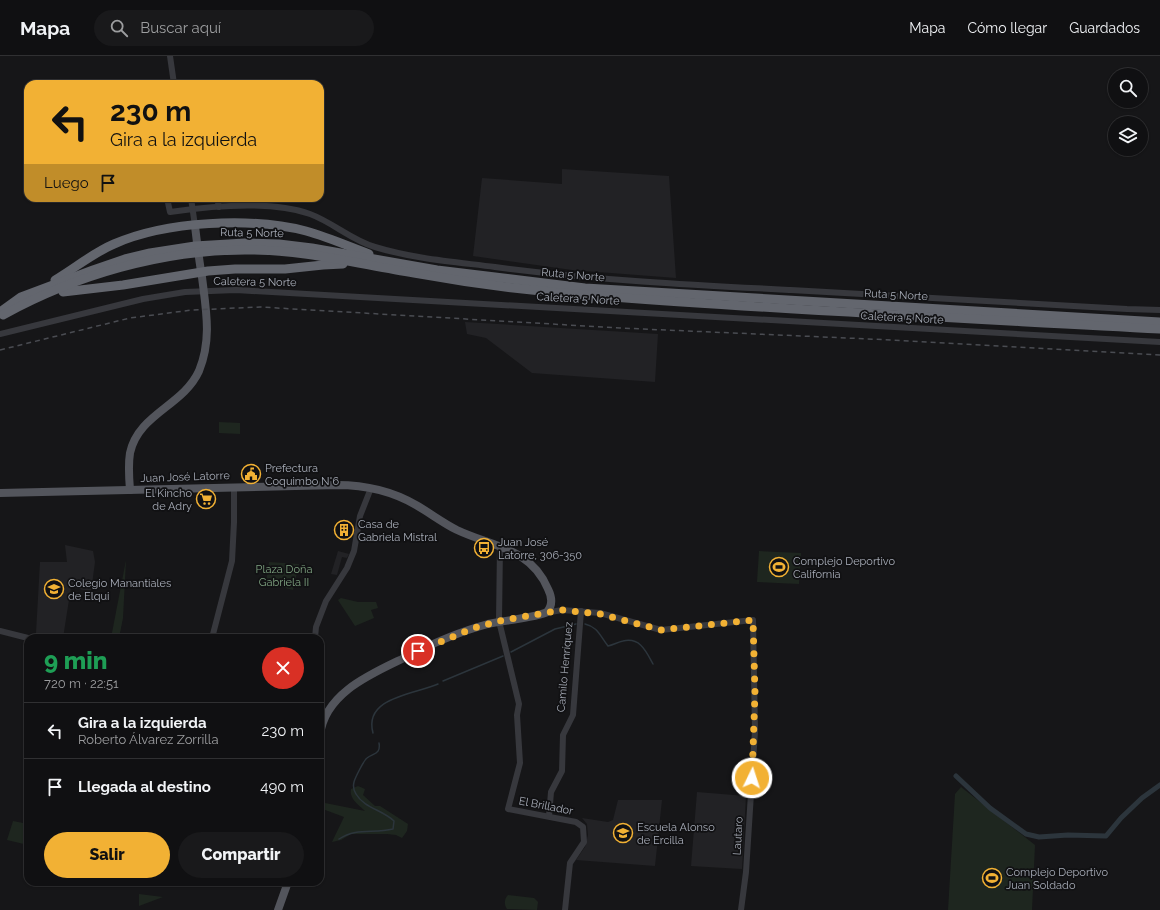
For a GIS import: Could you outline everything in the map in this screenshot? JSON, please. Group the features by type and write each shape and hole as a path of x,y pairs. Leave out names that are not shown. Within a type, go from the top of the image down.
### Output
{"highway":[{"path":"35,292 89,257 115,244 148,232 195,230 254,224 296,229 333,240 393,263"},
{"name":"Ruta 5 Norte","path":"0,312 21,297 93,270 138,256 171,249 212,244 262,243 295,246 518,282 606,290 1160,322"},
{"name":"Ruta 5 Norte","path":"0,317 50,293 126,266 169,256 213,251 247,250 282,251 316,255 372,266 491,285 613,298 1160,329"},
{"path":"50,293 123,285 200,268 285,269 330,264 372,266"}],"main road":[{"path":"130,490 130,455 138,432 151,419 191,386 198,371 206,345 208,328 207,311 195,230"},
{"path":"129,473 136,483 146,490"},
{"path":"114,490 125,484 129,473"},
{"name":"Juan José Latorre","path":"0,493 346,485 371,488 398,496 456,530 500,546"},
{"name":"Camilo Henríquez","path":"500,546 520,555 535,568 546,583 552,600"},
{"path":"324,715 342,695 371,674 454,635 499,621 544,613 550,608 552,600"},
{"path":"278,910 287,886"}],"street":[{"path":"170,56 173,80"},
{"name":"Caletera 5 Norte","path":"168,202 170,212 219,207 268,207 293,210 318,217 360,242 384,250 542,273 653,282 1134,310 1160,310"},
{"path":"191,202 195,230"},
{"path":"218,202 219,207"},
{"name":"Caletera 5 Norte","path":"0,334 143,298 185,292 236,290 1160,342"},
{"path":"213,634 232,561 234,487"},
{"path":"315,634 326,601 347,568 354,550 360,516 371,488"},
{"path":"499,621 500,546"},
{"name":"Camilo Henríquez","path":"552,600 562,610"},
{"path":"544,613 562,610 582,611"},
{"name":"Camilo Henríquez","path":"549,816 551,792 562,771 563,734 573,715 582,611"},
{"name":"Lautaro","path":"582,611 600,614 661,630 753,620 755,731 746,872 741,910"},
{"name":"El Brillador","path":"499,621 519,704 517,715 520,763 508,808 580,824 584,832 584,842 570,863 565,910"},
{"path":"0,631 24,637"}],"shaded area":[{"path":"562,169 669,176 676,278 572,270 473,256 482,178 562,184"},
{"path":"465,322 658,334 655,382 532,373 486,338 467,334"},
{"name":"Colegio Manantiales de Elqui","path":"65,545 93,551 95,562 91,592 71,587 64,634 36,633 40,562 67,562"},
{"path":"338,551 349,554 347,558 342,557 337,575 331,574"},
{"path":"697,792 746,796 742,869 691,866"},
{"name":"Escuela Alonso de Ercilla","path":"618,800 662,800 655,866 576,860 585,847 588,835 587,824 582,818 608,822 613,820"}],"green space":[{"path":"219,422 240,423 240,434 219,433"},
{"name":"Complejo Deportivo California","path":"759,551 801,553 799,584 757,582"},
{"path":"126,560 123,618 120,634 112,634"},
{"name":"Plaza Doña Gabriela II","path":"269,562 299,564 293,590 266,583"},
{"path":"341,598 358,602 376,602 378,608 371,610 374,618 355,626 338,600"},
{"path":"358,786 365,789 363,795 375,806 380,806 408,824 407,831 402,838 396,835 387,834 351,834 341,840 332,842 344,817 324,810 324,803 365,811 353,799 351,789"},
{"name":"Complejo Deportivo Juan Soldado","path":"961,787 1035,845 1032,910 948,910 955,794"},
{"path":"13,821 24,823 24,844 7,840"},
{"path":"139,894 163,897 139,906"},
{"path":"508,895 534,898 538,902 537,910 507,909 505,902"}],"waterway":[{"path":"511,652 555,629 576,624"},
{"path":"585,624 593,627 608,646 621,641 629,640 638,643 645,650 653,664"},
{"path":"443,681 503,656"},
{"path":"373,733 372,721 376,712 383,704 405,694 438,684"},
{"path":"339,839 352,833 393,829 394,821 390,817 359,799 354,788 355,780 362,765 367,758 378,751 379,743"},
{"path":"956,776 990,808 1026,834 1039,837 1068,835 1106,836 1121,818 1142,798 1160,785"}],"railway":[{"path":"0,350 130,318 192,310 260,307 620,328 892,340 1160,355"}],"place":[{"name":"Prefectura Coquimbo N°6","path":"251,474"},
{"name":"El Kincho de Adry","path":"206,499"},
{"name":"Casa de Gabriela Mistral","path":"344,530"},
{"name":"Juan José Latorre, 306-350","path":"484,548"},
{"name":"Complejo Deportivo California","path":"779,567"},
{"name":"Colegio Manantiales de Elqui","path":"54,589"},
{"name":"Escuela Alonso de Ercilla","path":"623,833"},
{"name":"Complejo Deportivo Juan Soldado","path":"992,878"}],"route":[{"path":"418,651 474,628 499,621 562,610 600,614 661,630 753,620 755,731 752,778"}]}
